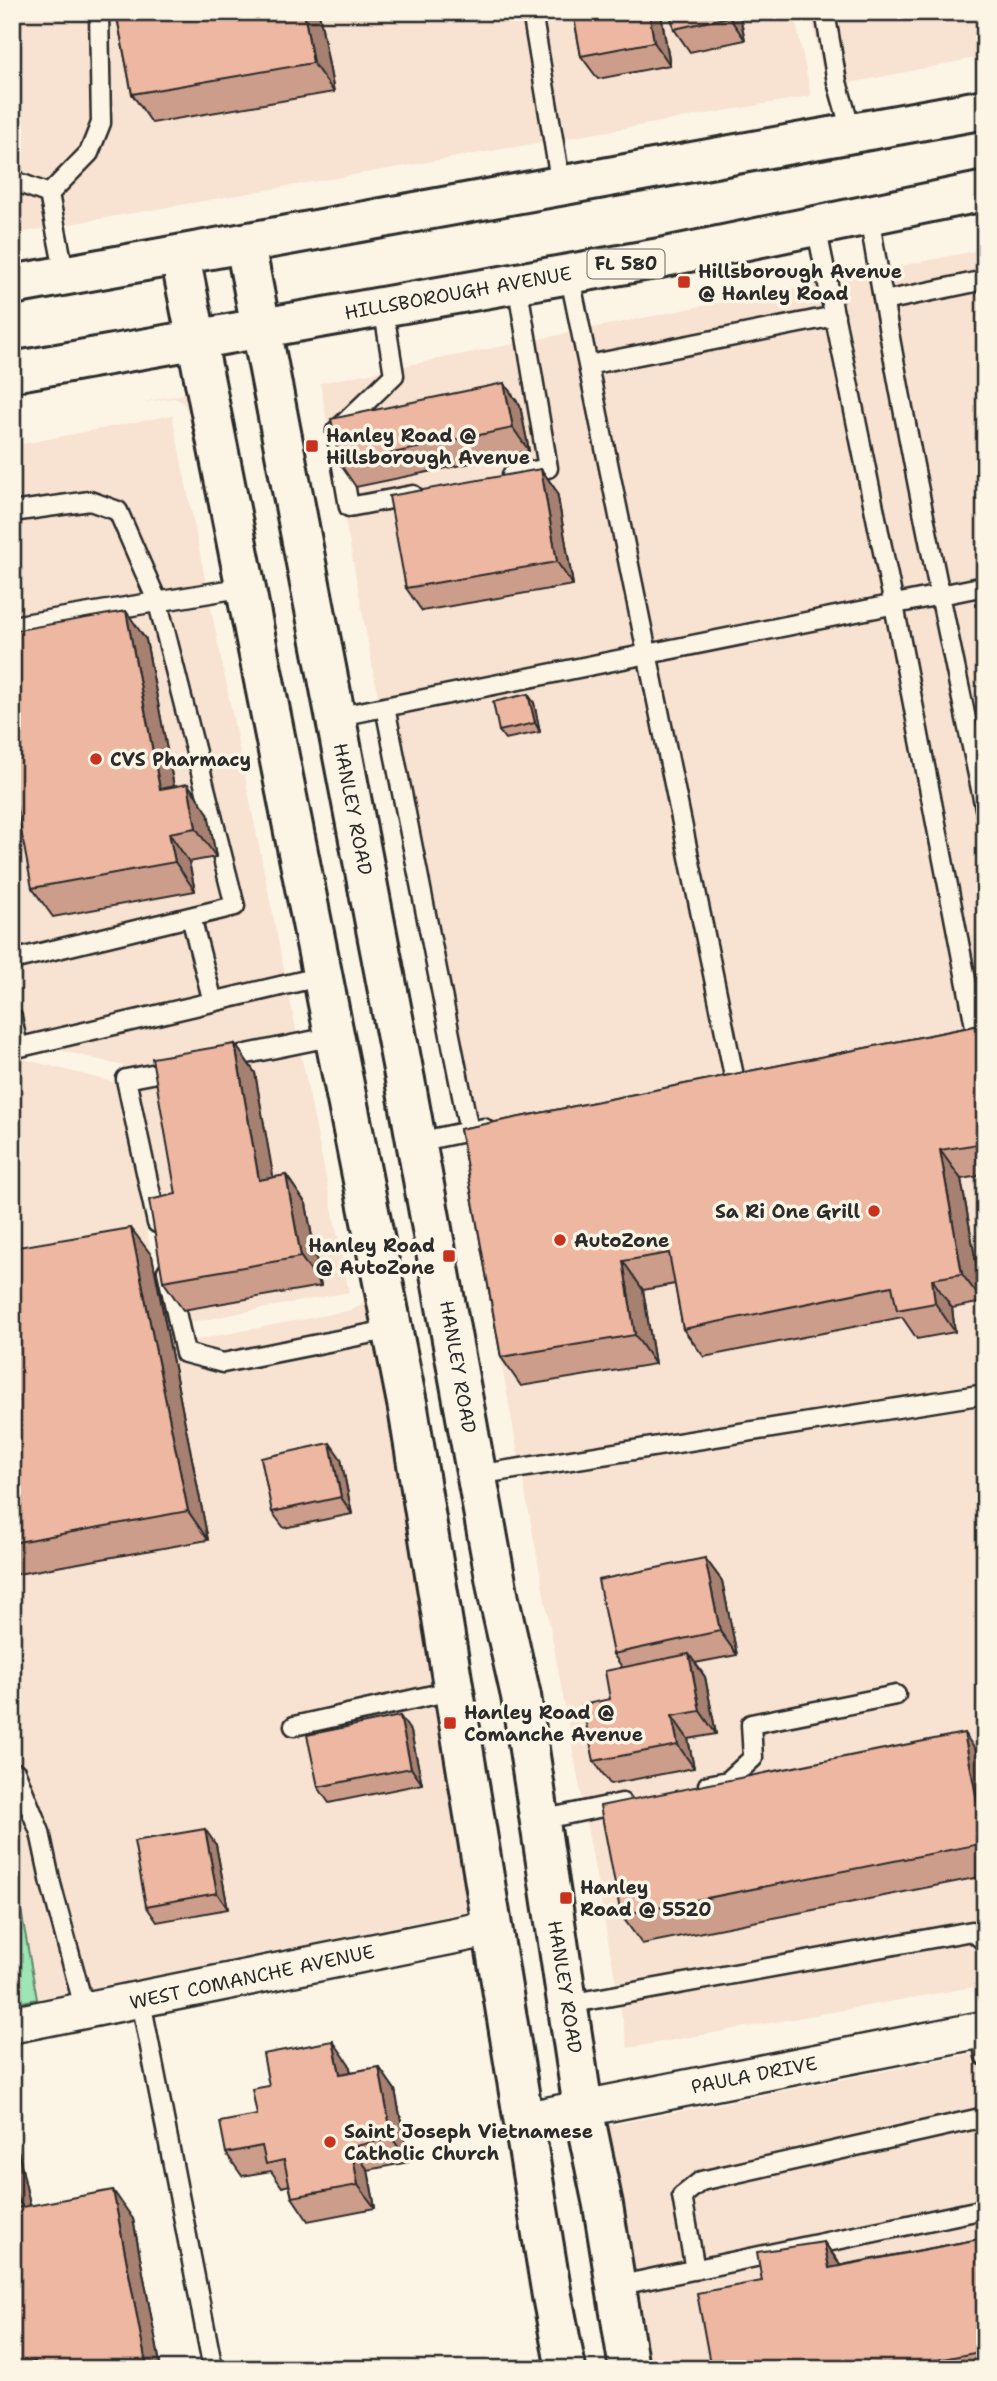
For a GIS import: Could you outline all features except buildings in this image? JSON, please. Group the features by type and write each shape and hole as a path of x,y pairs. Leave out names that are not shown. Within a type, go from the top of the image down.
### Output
{"main road":[{"path":"12,285 985,109"},
{"name":"HILLSBOROUGH AVENUE","path":"12,372 569,274 985,191"},
{"name":"HANLEY ROAD","path":"244,244 417,1142 499,1599 521,1696 583,2108 603,2205 629,2369"},
{"path":"180,256 393,1328 566,2369"},
{"path":"323,976 383,962"},
{"path":"358,1154 417,1142"}],"street":[{"name":"WEST COMANCHE AVENUE","path":"12,2025 492,1928"},
{"name":"PAULA DRIVE","path":"524,2120 983,2039"}],"lane":[{"path":"49,194 89,153 101,123 99,12"},
{"path":"531,12 561,186"},
{"path":"825,12 838,82 852,134"},
{"path":"12,175 17,182 49,194"},
{"path":"49,194 65,276"},
{"path":"869,215 940,596 985,808"},
{"path":"816,226 894,605 974,1026"},
{"path":"569,274 734,1076"},
{"path":"884,301 985,279"},
{"path":"495,478 548,468 517,283"},
{"path":"383,306 394,375 336,431 349,507 429,491"},
{"path":"588,365 835,316"},
{"path":"12,512 90,501 118,511 158,603 235,906 12,960"},
{"path":"335,717 985,586"},
{"path":"12,626 246,587"},
{"path":"385,707 469,1131"},
{"path":"191,917 212,1002"},
{"path":"12,1017 15,1049 323,976"},
{"path":"335,1035 126,1079 185,1353 223,1363 393,1328"},
{"path":"417,1142 506,1123"},
{"path":"477,1475 985,1394"},
{"path":"293,1726 455,1690"},
{"path":"688,1789 728,1781 753,1758 751,1724 896,1695"},
{"path":"12,1773 16,1773 40,1832 85,2011"},
{"path":"540,1820 634,1801"},
{"path":"568,2004 972,1931 985,1942"},
{"path":"141,2001 213,2369"},
{"path":"695,2270 682,2196 701,2181 985,2117"},
{"path":"616,2286 985,2209"}],"shaded area":[{"path":"12,12 794,12 811,96 12,234"},
{"path":"810,12 985,12 985,56 826,88"},
{"path":"985,249 985,1985 628,2048 320,383"},
{"path":"189,393 390,1411 471,1911 37,1999 12,1860 12,1056 117,1083 166,1327 175,1340 185,1342 352,1310 361,1305 363,1300 364,1289 188,412 183,402 174,398 138,403"},
{"path":"172,415 349,1292 182,1324 131,1068 12,1038 12,446"},
{"path":"985,2051 985,2369 649,2369 606,2126"}],"green space":[{"path":"12,1860 37,1999 12,2004"}],"place":[{"name":"Hillsborough Avenue @ Hanley Road","path":"684,282"},
{"name":"Hanley Road @ Hillsborough Avenue","path":"312,446"},
{"name":"CVS Pharmacy","path":"96,759"},
{"name":"Sa Ri One Grill","path":"874,1211"},
{"name":"AutoZone","path":"560,1240"},
{"name":"Hanley Road @ AutoZone","path":"449,1256"},
{"name":"Hanley Road @ Comanche Avenue","path":"450,1723"},
{"name":"Hanley Road @ 5520","path":"566,1898"},
{"name":"Saint Joseph Vietnamese Catholic Church","path":"330,2142"}]}
